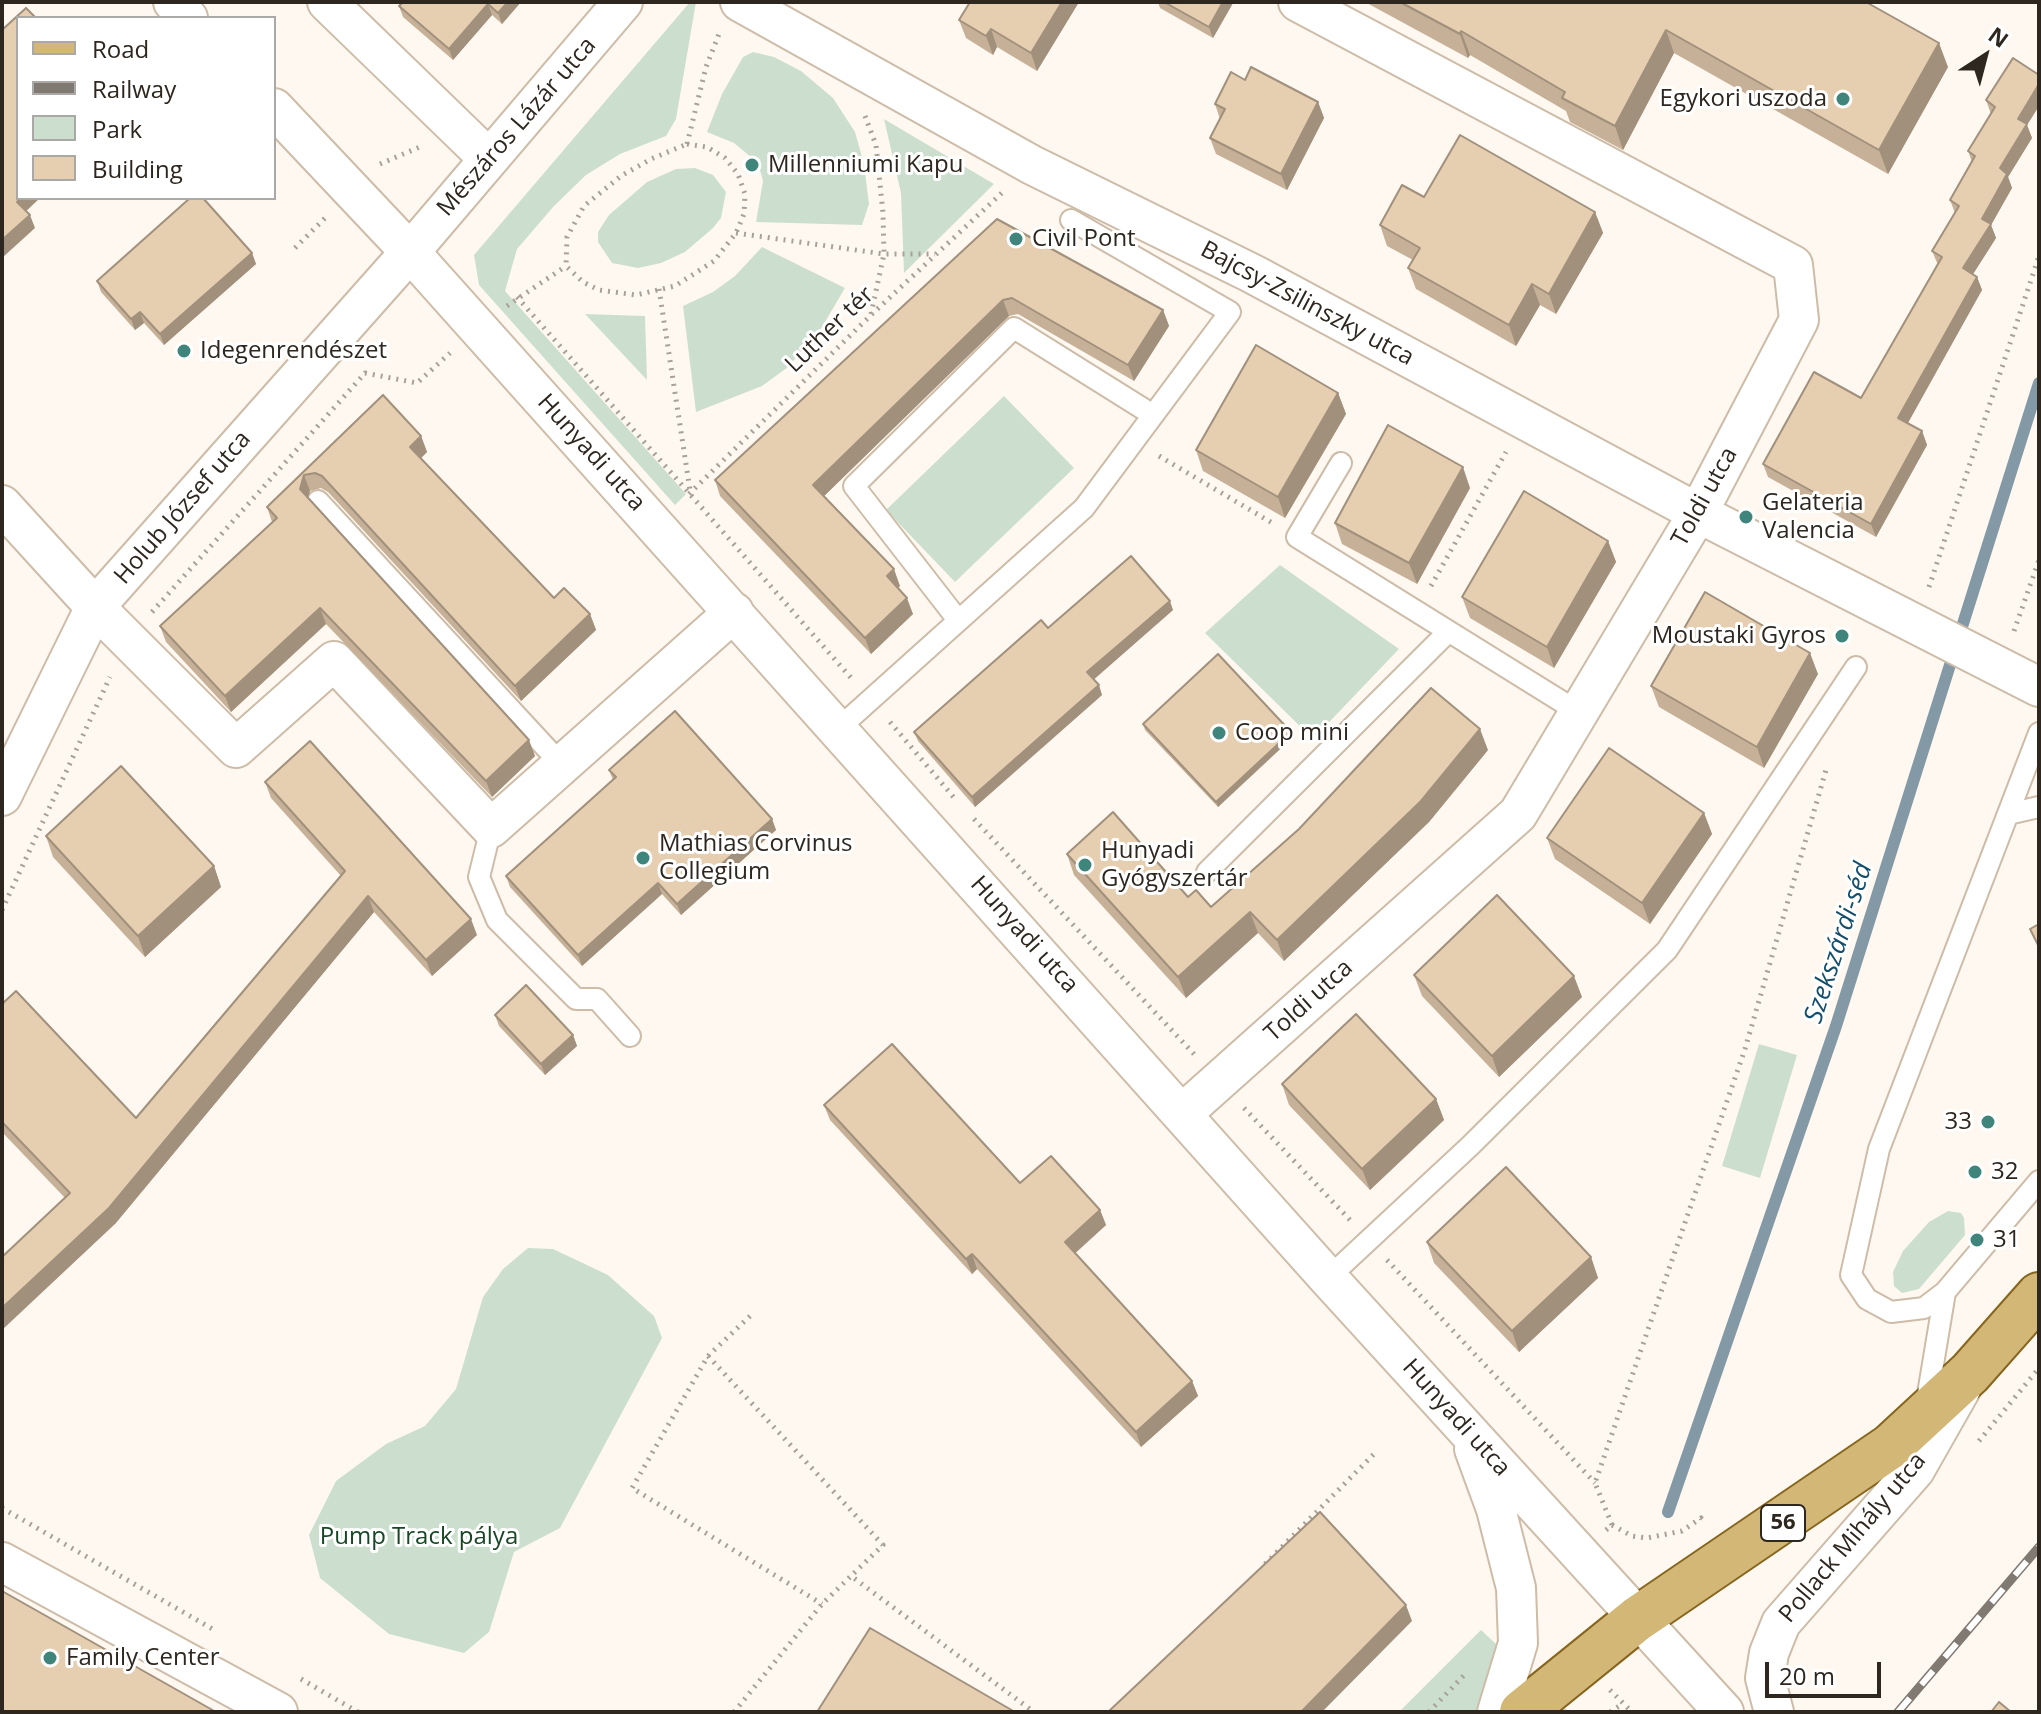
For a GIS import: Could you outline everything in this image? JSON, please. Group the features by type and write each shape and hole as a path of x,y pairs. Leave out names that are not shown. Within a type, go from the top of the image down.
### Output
{"main road":[{"name":"Pollack Mihály utca","path":"1637,1619 1856,1473 1924,1419 1970,1373 2039,1295"},
{"name":"56","path":"1522,1712 1637,1619"}],"street":[{"path":"327,2 489,159"},
{"name":"Mészáros Lázár utca","path":"410,252 623,2"},
{"name":"Toldi utca","path":"1183,1113 1518,814 1698,513 1799,320 1793,265 1298,2"},
{"name":"Bajcsy-Zsilinszky utca","path":"731,15 836,56 1032,165 1253,274 1698,513 2039,687"},
{"name":"Hunyadi utca","path":"276,110 410,252 1328,1278 1724,1712"},
{"name":"Holub József utca","path":"2,796 95,607 410,252"},
{"path":"2,505 95,607 236,748 334,661 491,828 734,612"},
{"name":"Pollack Mihály utca","path":"1774,1712 1765,1678 1769,1653 1781,1623 1915,1470 1970,1373"},
{"path":"1465,1428 1496,1509 1516,1588 1518,1643 1497,1712"},
{"path":"2,1562 278,1712"}],"lane":[{"path":"839,728 1084,508 1230,312 1071,220"},
{"path":"958,620 854,486 1014,328 1153,415"},
{"path":"1341,463 1297,537 1580,713"},
{"path":"318,501 562,765"},
{"path":"1207,872 1448,632"},
{"path":"1328,1278 1482,1135 1667,950 1856,667"},
{"path":"2039,733 1879,1149 1851,1275 1867,1299 1891,1312 1924,1308 1945,1292 2039,1181"},
{"path":"2008,814 2039,807"},
{"path":"491,828 479,877 497,920 576,999 597,999 630,1036"},
{"path":"1924,1419 1945,1292"}],"path":[{"path":"687,144 706,67 731,15"},
{"path":"836,56 876,145 884,254 871,315"},
{"path":"687,144 707,147 725,158 738,174 745,194 744,214 736,233 714,261 675,286 636,295 599,290 583,282 566,266 567,237 584,206 621,176 687,144"},
{"name":"Luther tér","path":"657,526 871,315 1032,165"},
{"path":"736,233 884,254 936,254"},
{"path":"1917,626 2039,256"},
{"path":"2,910 128,640 365,373 417,383 517,297 566,266"},
{"path":"659,289 690,494"},
{"path":"517,297 958,801"},
{"path":"1416,613 1524,420"},
{"path":"1134,441 1297,537"},
{"path":"1987,662 2039,560"},
{"path":"1595,1483 1745,1049 1829,759"},
{"path":"967,812 1595,1483 1612,1525 1632,1536 1647,1538 1682,1531 1701,1518"},
{"path":"750,1316 708,1356 632,1488 822,1604"},
{"path":"708,1356 883,1545 822,1604 734,1712"},
{"path":"1264,1565 1376,1452"},
{"path":"2,1508 221,1634"},
{"path":"1578,1553 1612,1525"},
{"path":"851,1576 1034,1712"},
{"path":"290,1673 358,1712"},
{"path":"1610,1712 1621,1705"}],"green space":[{"path":"690,2 696,2 676,119 666,136 620,154 586,175 517,249 505,291 686,494 675,505 479,285 474,255"},
{"path":"753,52 774,57 801,71 833,98 855,132 864,164 869,204 862,225 756,222 763,181 758,163 734,143 707,132 722,94 743,57"},
{"path":"884,119 994,184 904,273 901,193"},
{"path":"695,168 713,175 726,192 721,218 713,228 685,252 661,263 638,268 612,263 598,242 598,232 609,215 647,182 676,169"},
{"path":"762,247 845,288 822,327 788,367 762,386 696,412 683,306 713,292 735,276"},
{"path":"585,314 645,316 647,380"},
{"path":"1004,396 1074,468 955,582 886,510"},
{"path":"1280,565 1399,649 1313,739 1205,633"},
{"path":"1759,1044 1797,1055 1760,1178 1722,1166"},
{"path":"1948,1211 1961,1213 1965,1235 1919,1289 1902,1293 1894,1286 1893,1272 1903,1251 1929,1222"},
{"name":"Pump Track pálya","path":"528,1248 553,1249 608,1275 654,1316 662,1338 560,1528 514,1552 489,1632 464,1653 389,1634 320,1578 309,1535 336,1481 386,1444 425,1426 456,1389 483,1297 503,1269"},
{"path":"1481,1630 1569,1712 1399,1712"}],"building":[{"path":"403,2 508,2 498,13 488,4 449,49 399,6"},
{"path":"970,2 1062,2 1031,53 991,29 986,36 959,20"},
{"path":"1164,2 1223,2 1209,27"},
{"path":"1400,2 1866,2 1939,43 1879,150 1666,30 1615,126 1562,98 1565,92 1461,31 1460,34"},
{"path":"26,8 34,16 17,16"},
{"path":"16,17 16,200 30,215 2,240 2,30"},
{"path":"2013,58 2039,75 2039,84 2018,119 2027,124 2000,168 2007,174 1982,219 1991,224 1963,268 1977,277 1898,418 1922,431 1871,524 1763,464 1814,372 1861,398 1942,257 1932,251 1959,206 1950,200 1975,156 1968,151 1995,107 1986,100"},
{"path":"1251,67 1318,102 1281,174 1210,138 1225,109 1215,104 1231,72 1245,80"},
{"path":"1460,135 1595,212 1549,294 1532,284 1509,325 1408,268 1420,248 1380,225 1402,185 1424,197"},
{"path":"188,200 205,200 252,253 160,334 140,312 131,319 97,281"},
{"path":"997,219 1163,310 1128,365 1012,298 1003,300 813,485 894,569 887,576 907,598 865,638 715,480"},
{"path":"1256,345 1338,393 1278,497 1196,450"},
{"path":"383,395 421,436 410,447 554,598 564,588 590,614 515,686 322,476 315,473 304,475 300,489 529,740 486,781 320,608 225,696 160,626 277,518 267,507"},
{"path":"1388,425 1463,467 1409,563 1335,523"},
{"path":"1524,491 1608,541 1547,647 1462,597"},
{"path":"1131,556 1170,601 1087,672 1099,685 972,797 914,732 1041,620 1048,628"},
{"path":"1705,592 1810,653 1757,747 1651,686"},
{"name":"Coop mini","path":"1218,654 1291,732 1216,802 1143,724"},
{"path":"1431,688 1480,729 1421,801 1277,940 1250,912 1178,977 1067,854 1113,812 1188,897 1196,890 1211,907 1299,829"},
{"name":"Mathias Corvinus Collegium","path":"675,711 772,819 677,904 658,883 578,955 506,876 616,777 609,770"},
{"path":"310,741 471,919 426,960 368,896 109,1208 2,1308 2,1257 70,1193 2,1122 2,1004 16,991 136,1118 345,871 265,782"},
{"path":"1609,748 1704,813 1642,903 1547,838"},
{"path":"121,766 214,866 138,936 46,836"},
{"path":"1497,895 1574,976 1492,1056 1414,975"},
{"path":"2039,924 2039,947 2030,929"},
{"path":"526,985 573,1035 541,1064 495,1015"},
{"path":"1356,1014 1436,1099 1362,1169 1282,1084"},
{"path":"892,1044 1020,1183 1051,1156 1100,1210 1065,1242 1192,1381 1136,1432 972,1254 966,1259 824,1105"},
{"path":"1506,1167 1591,1257 1512,1331 1427,1242"},
{"path":"1320,1512 1406,1605 1301,1712 1108,1712"},
{"name":"Family Center","path":"2,1591 216,1712 2,1712"},
{"path":"870,1628 1015,1712 817,1712"},
{"path":"1999,1702 2011,1712 1991,1712"}],"waterway":[{"name":"Szekszárdi-séd","path":"1668,1512 1836,1026 2039,383"}],"railway":[{"path":"1898,1712 2039,1547"}],"place":[{"name":"Egykori uszoda","path":"1843,99"},
{"name":"Millenniumi Kapu","path":"752,165"},
{"name":"Civil Pont","path":"1016,239"},
{"name":"Idegenrendészet","path":"184,351"},
{"name":"Gelateria Valencia","path":"1746,517"},
{"name":"Moustaki Gyros","path":"1842,636"},
{"name":"Coop mini","path":"1219,733"},
{"name":"Mathias Corvinus Collegium","path":"643,858"},
{"name":"Hunyadi Gyógyszertár","path":"1085,865"},
{"name":"33","path":"1988,1122"},
{"name":"32","path":"1975,1172"},
{"name":"31","path":"1977,1240"},
{"name":"Family Center","path":"50,1658"}]}
